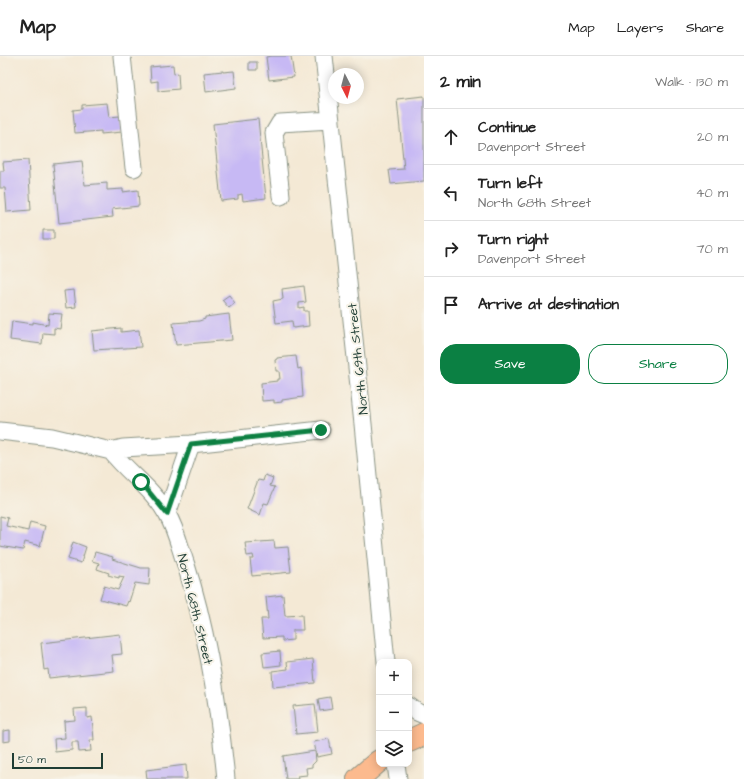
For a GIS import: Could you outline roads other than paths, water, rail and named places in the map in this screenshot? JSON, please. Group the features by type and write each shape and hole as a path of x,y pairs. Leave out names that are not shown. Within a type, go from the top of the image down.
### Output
{"main road":[{"path":"412,740 424,734"},
{"path":"358,779 376,764"}],"street":[{"path":"122,56 134,168"},
{"name":"North 69th Street","path":"324,56 385,654"},
{"path":"281,196 274,133 280,123 331,120"},
{"path":"0,430 52,437 111,451 123,448 191,444 321,430"},
{"path":"167,514 191,444"},
{"name":"North 68th Street","path":"111,451 123,466 141,482 167,514 183,557 199,612 214,684 226,779"},
{"path":"412,708 424,715"},
{"path":"396,767 398,779"}]}
